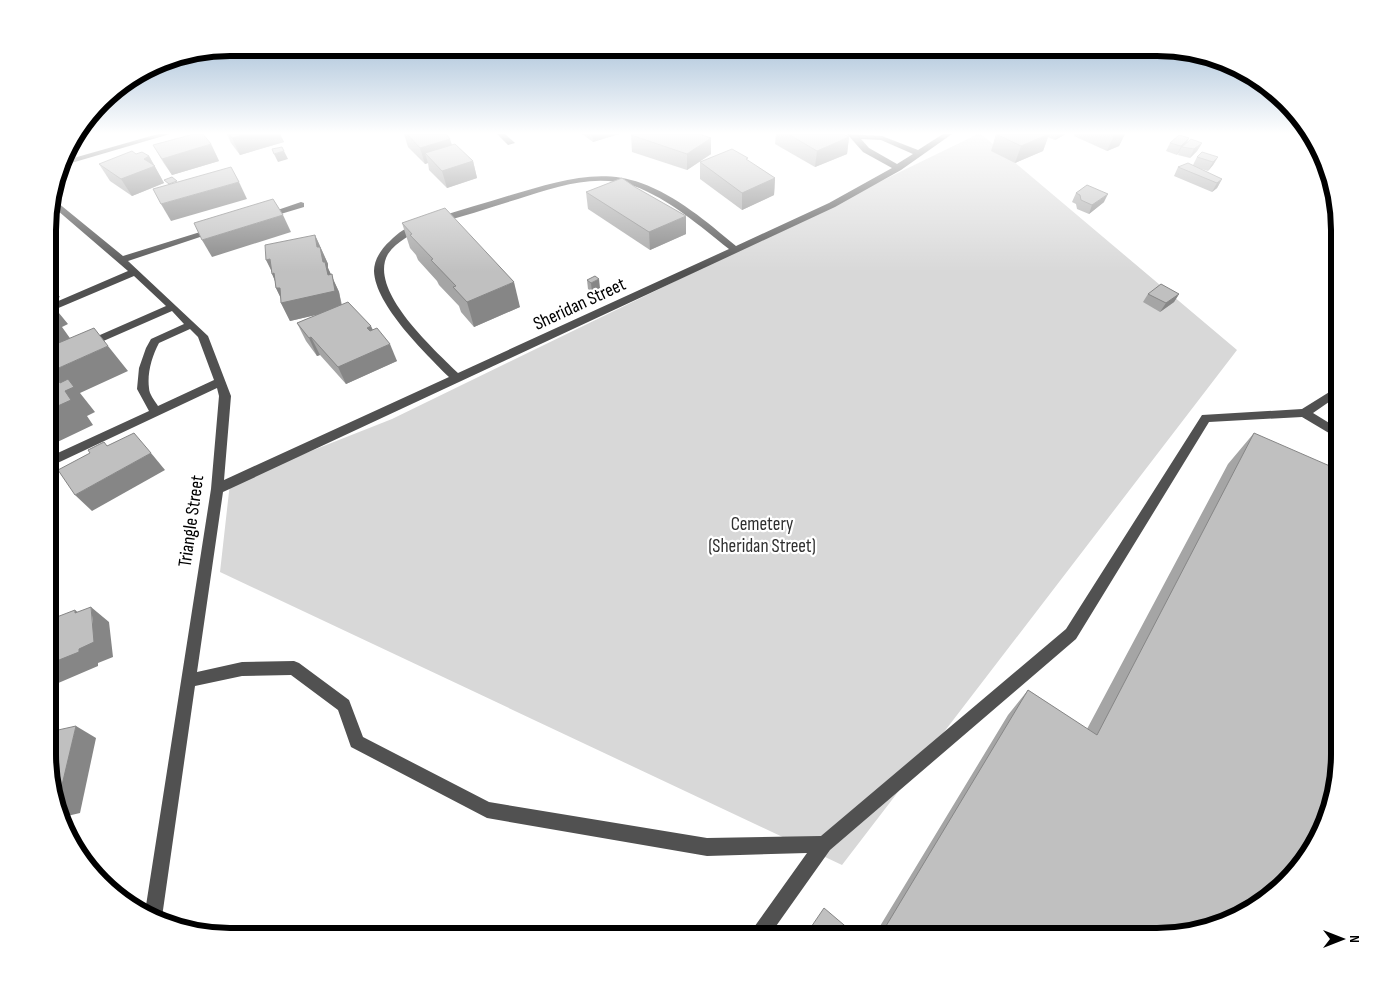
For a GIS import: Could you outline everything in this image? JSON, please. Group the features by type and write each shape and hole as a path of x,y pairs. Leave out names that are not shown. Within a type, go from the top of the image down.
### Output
{"street":[{"path":"456,379 424,345 393,307 379,274 380,260 388,247 402,235 415,228 561,182 574,180"},
{"path":"609,180 638,185 670,201 736,250"},
{"name":"Sheridan Street","path":"217,489 736,250 832,205 877,180"},
{"path":"254,219 301,204"},
{"name":"Triangle Street","path":"58,206 135,272 203,336 225,396 217,489 154,909"},
{"path":"121,260 225,228"},
{"path":"56,306 135,272"},
{"path":"76,349 172,307"},
{"path":"155,412 143,389 144,368 151,348 156,342 191,325"},
{"path":"56,458 220,382"},
{"path":"764,928 824,844 1071,634 1206,418 1304,413 1330,396"},
{"path":"1304,413 1330,429"},
{"path":"188,681 242,669 294,668 344,705 357,742 486,810 707,847 824,844"}],"green space":[{"name":"Cemetery (Sheridan Street)","path":"884,180 1035,180 1237,350 842,865 220,572 230,483 392,419"}],"building":[{"path":"164,180 176,180 177,181 169,184"},
{"path":"185,180 238,180 239,182 161,204 153,189"},
{"path":"617,180 625,180 686,216 649,232 586,192"},
{"path":"724,180 771,180 742,193"},
{"path":"1209,180 1221,180 1217,183"},
{"path":"1087,185 1108,194 1092,205 1081,200 1080,195 1076,193"},
{"path":"273,199 283,215 202,240 194,223"},
{"path":"445,208 514,282 467,302 453,287 456,286 431,260 433,259 410,235 412,234 402,223"},
{"path":"315,235 317,247 320,247 328,275 332,274 335,291 281,303 280,288 276,288 270,259 266,260 265,245"},
{"path":"595,276 599,279 591,283 587,280"},
{"path":"1161,284 1179,294 1166,303 1148,294"},
{"path":"348,302 371,326 367,328 370,331 377,328 390,344 338,367 297,323"},
{"path":"94,328 108,346 56,369 56,344"},
{"path":"56,377 60,383 68,379 74,387 65,391 71,400 56,407"},
{"path":"134,433 151,453 75,495 58,470 90,453 88,450 104,442 107,446"},
{"path":"1254,433 1330,466 1330,765 1327,787 1313,831 1295,860 1271,884 1234,910 1202,922 1179,926 1156,928 885,928 1028,690 1097,735"},
{"path":"91,607 94,642 79,649 79,652 57,661 57,617 75,610 75,613"},
{"path":"76,726 61,791 57,765 57,730"},
{"path":"824,908 847,928 811,928"}]}
